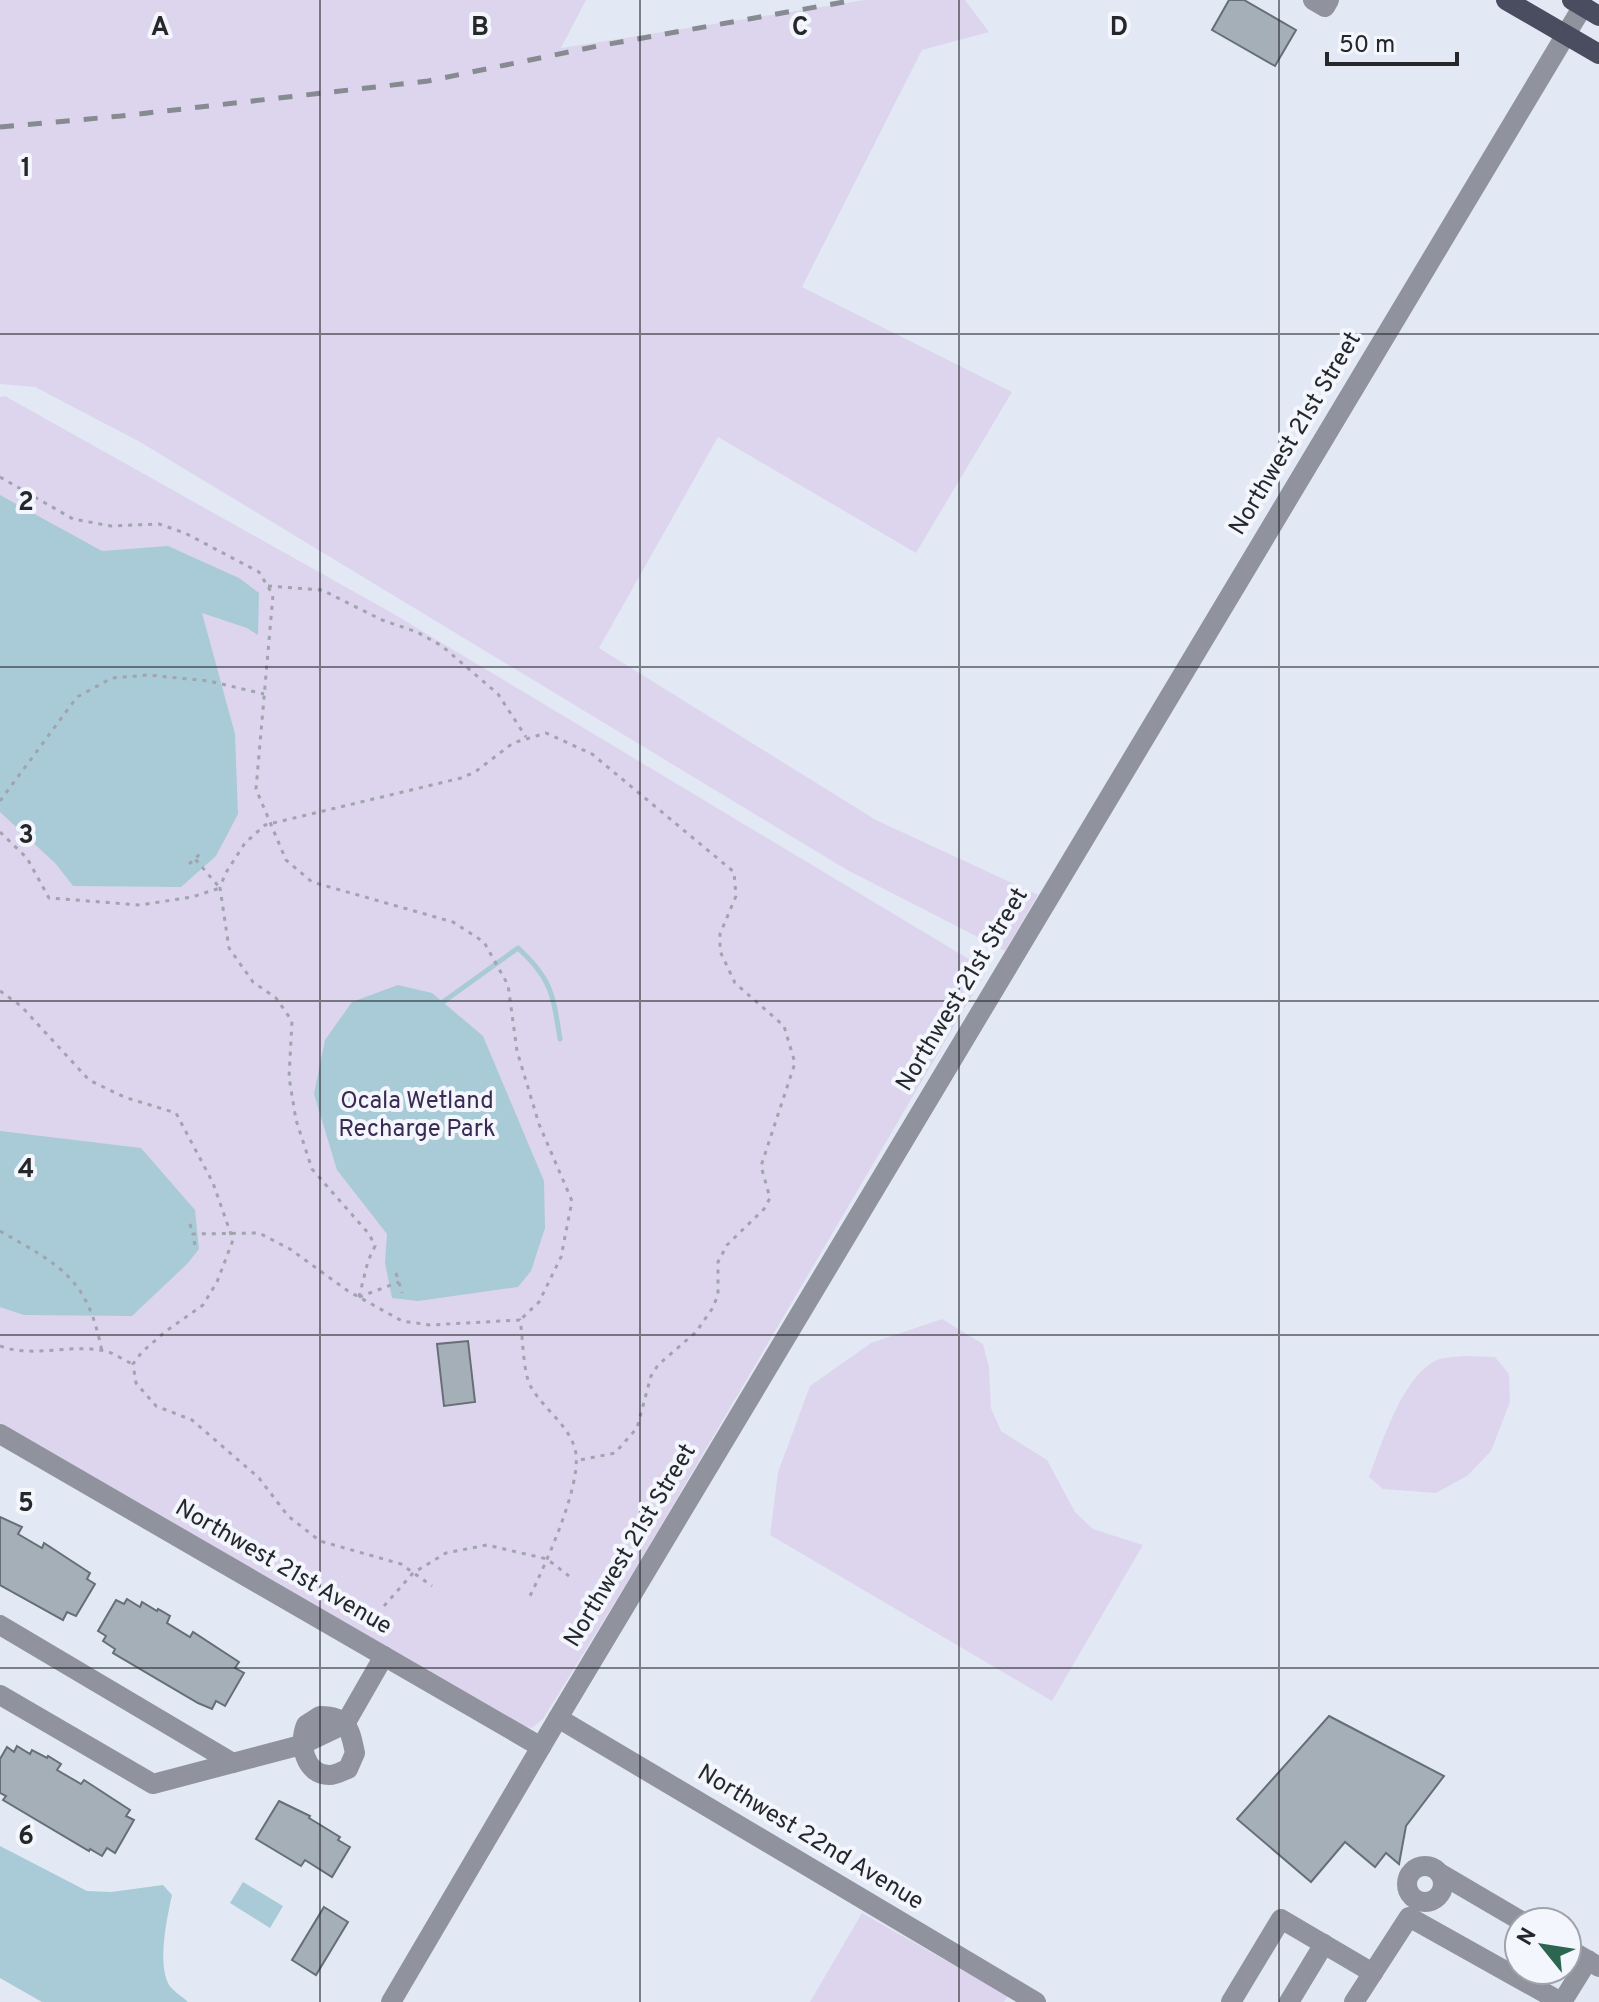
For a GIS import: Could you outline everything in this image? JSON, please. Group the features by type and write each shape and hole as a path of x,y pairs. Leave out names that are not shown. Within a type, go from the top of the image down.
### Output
{"main road":[{"path":"1506,0 1599,54"}],"street":[{"path":"1313,0 1325,7 1329,0"},
{"name":"Northwest 21st Street","path":"391,2002 558,1718 1585,7"},
{"name":"Northwest 21st Avenue","path":"0,1434 541,1747"},
{"path":"0,1625 233,1763"},
{"path":"0,1695 153,1784 301,1745 345,1724 384,1656"},
{"name":"Northwest 22nd Avenue","path":"558,1718 1036,2002"},
{"path":"301,1745 310,1766 319,1774 332,1776 348,1769 355,1753 345,1724"},
{"path":"1414,1910 1414,1899 1407,1890 1410,1872 1426,1865 1503,1910"},
{"path":"1354,2002 1414,1910 1438,1897 1443,1886 1441,1874"},
{"path":"1414,1910 1561,2002 1594,1964"},
{"path":"1231,2002 1281,1919 1373,1973"},
{"path":"1289,2002 1324,1944"}],"path":[{"path":"0,477 73,519 111,526 159,524 185,533 259,572 273,595 256,789 286,860 312,882 453,922 484,942 508,985 517,1051 539,1124 572,1201 561,1257 539,1302 520,1320 430,1325 402,1321 359,1297 290,1249 259,1233 193,1234"},
{"path":"268,586 322,590 442,646 498,694 527,739"},
{"path":"0,801 77,697 112,678 148,675 209,681 264,694"},
{"path":"359,1297 375,1246 369,1234 312,1169 296,1120 289,1077 292,1021 276,998 253,982 229,948 220,888 225,874 245,843 265,825 461,778 475,772 513,743 546,733 592,754 734,872 736,896 720,934 720,951 735,983 784,1026 795,1063 761,1166 770,1198 764,1209 727,1245 718,1262 718,1295 712,1309 696,1332 658,1365 651,1376 637,1428 615,1453 575,1461"},
{"path":"0,832 27,858 49,898 140,905 192,897 220,888"},
{"path":"189,864 201,853"},
{"path":"195,859 220,888"},
{"path":"0,991 21,1006 89,1080 124,1097 176,1113 213,1183 233,1240 217,1282 203,1305 166,1331 133,1364 136,1383 156,1406 192,1420 259,1478 288,1516 320,1541 401,1564 432,1586"},
{"path":"190,1224 195,1245"},
{"path":"0,1231 55,1263 79,1286 98,1332 102,1352"},
{"path":"396,1273 402,1293"},
{"path":"359,1297 399,1282"},
{"path":"520,1320 529,1385 569,1435 576,1454 575,1474 554,1544 530,1596"},
{"path":"0,1346 15,1352 109,1352 133,1364"},
{"path":"384,1606 413,1573 446,1553 487,1545 547,1559 569,1576"}],"green space":[{"path":"0,0 586,0 561,48 865,0 965,0 989,32 922,50 802,287 1012,392 916,553 718,437 599,648 876,820 1038,895 1005,951 847,870 140,442 35,387 0,384"},
{"name":"Ocala Wetland Recharge Park","path":"5,396 392,613 987,970 636,1568 543,1719 532,1728 511,1724 0,1423 0,397"},
{"path":"942,1319 983,1344 989,1367 991,1408 1001,1431 1047,1460 1075,1512 1093,1529 1143,1545 1052,1701 770,1535 778,1472 810,1386 871,1343"},
{"path":"1464,1356 1495,1357 1509,1374 1510,1402 1491,1451 1467,1476 1436,1493 1383,1489 1369,1477 1411,1383 1433,1362"},
{"path":"862,1913 1008,1996 1004,2002 810,2002"}],"water":[{"path":"0,495 102,551 168,546 239,578 259,593 258,635 247,628 202,613 235,734 238,814 216,856 181,887 73,886 56,864 0,812"},
{"path":"398,985 432,993 483,1036 544,1181 545,1228 531,1271 518,1287 418,1301 392,1298 385,1263 387,1234 337,1170 314,1094 325,1040 352,1002"},
{"path":"0,1131 141,1148 195,1210 199,1249 132,1316 24,1315 0,1307"},
{"path":"0,1846 87,1891 111,1892 163,1885 172,1895 164,1940 165,1976 169,1985 188,2002 42,2002 0,1978"},
{"path":"243,1882 283,1906 270,1928 230,1903"}],"building":[{"path":"1229,0 1244,0 1296,30 1275,66 1212,30"},
{"path":"468,1341 475,1402 444,1406 437,1344"},
{"path":"0,1517 22,1527 18,1534 42,1548 44,1543 90,1573 87,1579 95,1584 76,1616 67,1612 63,1620 0,1585"},
{"path":"127,1599 140,1607 142,1602 158,1609 170,1616 167,1623 190,1637 193,1632 239,1662 235,1668 244,1673 225,1706 216,1701 212,1709 198,1703 113,1653 115,1649 103,1641 106,1636 98,1631 116,1600 124,1604"},
{"path":"1329,1716 1444,1776 1406,1826 1399,1864 1386,1853 1375,1867 1345,1842 1311,1882 1237,1819"},
{"path":"17,1746 30,1754 32,1750 48,1756 61,1764 57,1770 81,1784 84,1780 130,1810 126,1816 134,1820 115,1853 107,1848 102,1856 89,1851 3,1800 6,1796 0,1793 0,1759 7,1747 14,1752"},
{"path":"279,1801 310,1816 350,1847 332,1877 305,1860 301,1866 256,1839"},
{"path":"324,1907 348,1922 316,1975 292,1960"}],"waterway":[{"path":"443,1002 518,948 538,969 549,989 560,1039"}],"railway":[{"path":"0,127 428,81 598,46 855,0"}]}
